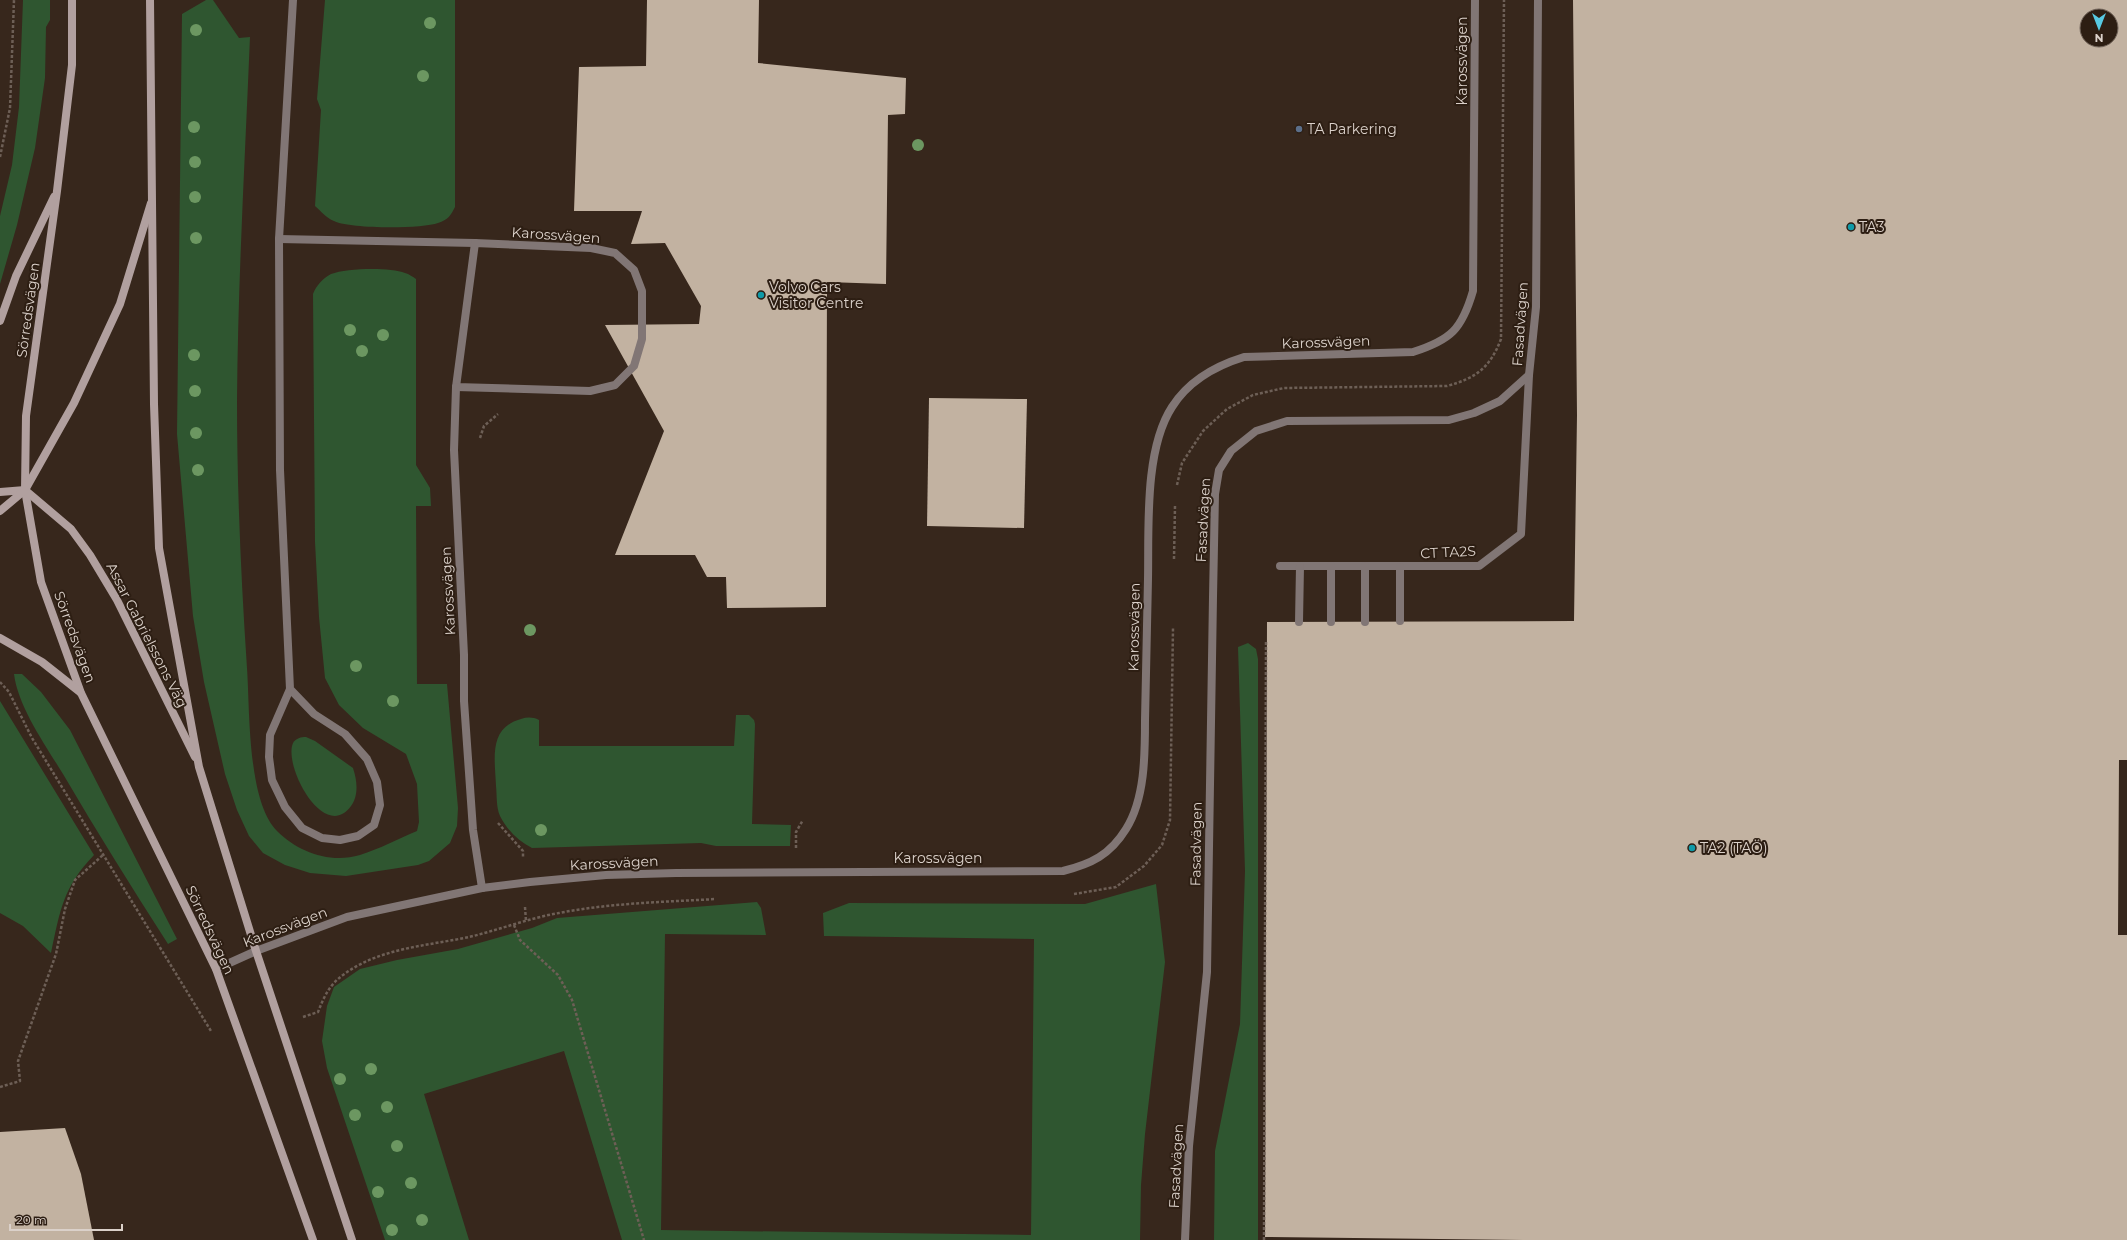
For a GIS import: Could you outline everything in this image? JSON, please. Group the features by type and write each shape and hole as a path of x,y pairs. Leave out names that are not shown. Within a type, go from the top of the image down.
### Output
{"street":[{"name":"Sörredsvägen","path":"72,0 72,65 57,191 26,416 26,490 41,582 81,693 216,969 313,1240"},
{"path":"150,0 154,404 159,548 199,767 256,951 352,1240"},
{"path":"290,689 314,714 345,734 367,759 377,782 380,805 374,824 358,836 340,840 322,838 302,828 285,807 272,780 269,757 270,735 290,689 280,470 279,239 293,0"},
{"name":"Karossvägen","path":"216,969 256,951 347,917 482,888 606,876 676,873 1063,870 1086,865 1108,852 1127,829 1138,799 1145,750 1149,483 1160,435 1169,414 1172,408 1191,386 1206,373 1222,364 1244,357 1413,352 1435,345 1454,333 1469,304 1473,291 1475,0"},
{"name":"Fasadvägen","path":"1185,1240 1189,1146 1207,972 1215,494 1219,470 1231,451 1256,430 1287,421 1449,420 1474,413 1500,401 1529,375 1536,308 1538,0"},
{"path":"0,321 16,276 57,191"},
{"path":"0,511 26,490 74,403 120,304 153,196"},
{"path":"279,239 475,243"},
{"name":"Karossvägen","path":"456,387 590,391 615,384 634,366 642,338 642,291 634,270 615,253 591,248 475,243 456,387 454,450 464,656 464,701 473,830 482,888"},
{"name":"CT TA2S","path":"1280,566 1479,566 1521,534 1529,375"},
{"path":"0,492 26,490"},
{"name":"Assar Gabrielssons Väg","path":"26,490 71,529 90,555 117,600 199,767"},
{"path":"1299,622 1300,566"},
{"path":"1331,566 1331,622"},
{"path":"1365,566 1365,622"},
{"path":"1400,567 1400,621"},
{"path":"0,638 42,662 81,693"}],"path":[{"path":"0,157 10,108 14,0"},
{"path":"1176,489 1182,464 1203,430 1227,409 1254,395 1284,388 1447,386 1468,381 1483,370 1495,355 1500,339 1504,0"},
{"path":"480,446 480,438 484,426 502,410 522,403 522,389"},
{"path":"1174,560 1175,505"},
{"path":"1067,895 1081,894 1116,887 1144,866 1162,845 1170,820 1173,623"},
{"path":"1264,1240 1266,641"},
{"path":"0,682 9,692 32,738 205,1019 220,1050 242,1041"},
{"path":"495,816 497,823 510,839 523,851 526,921"},
{"path":"0,1087 20,1081 18,1061 56,954 65,909 75,880 103,855"},
{"path":"281,1026 318,1012 328,987 343,975 367,961 391,952 469,936 558,913 615,904 721,899"},
{"path":"514,925 520,940 558,975 572,1000 644,1240"}],"green space":[{"path":"23,0 50,0 50,20 46,27 45,78 35,148 17,225 0,284 0,216 12,165 19,107"},
{"path":"206,0 213,0 239,38 250,37 239,309 237,433 243,601 250,730 255,777 260,798 267,817 277,831 295,845 326,857 349,857 367,853 417,831 419,822 417,784 406,754 363,728 339,705 325,678 319,617 315,542 313,294 320,282 325,278 331,274 347,270 379,269 398,271 406,273 416,279 416,465 430,488 431,506 416,506 417,684 447,684 458,808 457,826 450,843 429,861 418,865 346,876 310,873 285,865 263,853 249,836 237,810 225,774 204,682 193,616 177,434 182,14"},
{"path":"325,0 455,0 455,207 447,219 430,225 417,226 354,226 331,220 315,206 321,110 317,99"},
{"path":"1248,643 1256,649 1258,659 1258,1240 1214,1240 1215,1151 1240,1024 1245,871 1238,647"},
{"path":"14,674 22,674 41,692 70,730 177,939 168,944 102,839 27,713 21,700"},
{"path":"0,701 94,855 75,878 64,900 51,953 23,926 0,913"},
{"path":"736,715 749,715 754,720 755,724 752,824 791,825 790,846 716,846 701,843 532,848 513,835 500,816 497,801 495,755 498,737 503,729 510,723 526,718 539,720 539,746 734,746"},
{"path":"306,737 315,741 353,768 356,777 354,802 340,815 329,815 318,808 308,797 300,783 294,768 292,754 293,743 299,738"},
{"path":"1156,884 1165,962 1145,1134 1141,1185 1140,1240 622,1240 564,1051 424,1094 469,1240 385,1240 327,1068 322,1041 327,1006 334,987 360,969 397,960 458,949 532,928 557,918 757,902 761,908 766,935 665,934 661,1230 1031,1235 1034,939 824,936 823,913 849,903 1085,904"}],"building":[{"name":"Volvo Cars Visitor Centre","path":"647,0 759,0 758,63 906,78 905,114 888,115 886,284 827,282 826,607 727,608 726,577 707,577 695,555 615,555 664,431 605,325 699,324 701,306 665,243 631,244 642,211 574,211 579,67 646,66"},
{"path":"1573,0 2127,0 2127,760 2119,760 2118,935 2127,935 2127,1240 1523,1240 1265,1237 1267,622 1574,621 1577,415"},
{"path":"929,398 1027,399 1024,528 927,526"},
{"path":"65,1128 81,1174 94,1240 0,1240 0,1132"}],"place":[{"name":"TA Parkering","path":"1299,129"},
{"name":"TA3","path":"1851,227"},
{"name":"Volvo Cars Visitor Centre","path":"761,295"},
{"name":"TA2 (TAÖ)","path":"1692,848"}]}
